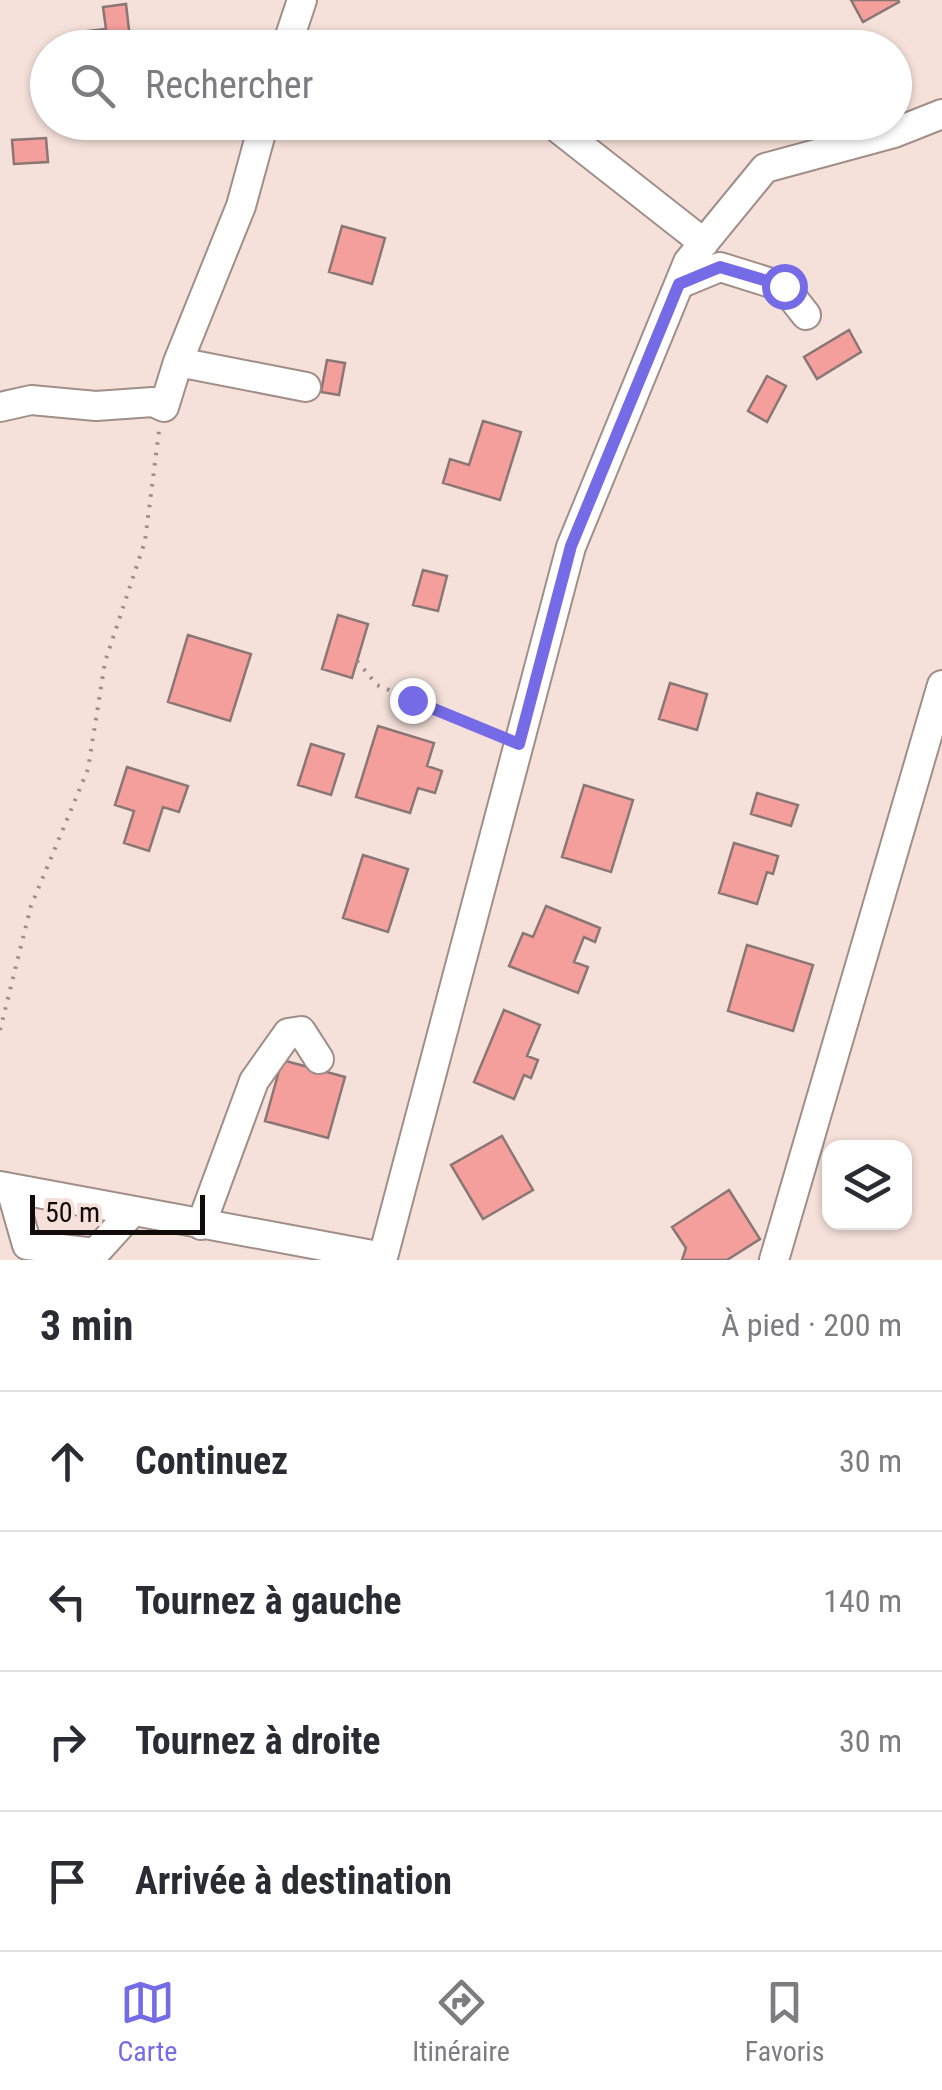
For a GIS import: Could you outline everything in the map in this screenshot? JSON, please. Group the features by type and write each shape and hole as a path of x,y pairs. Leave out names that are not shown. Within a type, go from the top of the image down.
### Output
{"street":[{"path":"292,30 302,0"},
{"path":"912,125 942,114"},
{"path":"0,408 31,400 96,406 153,402 164,407 178,362 241,206 259,140"},
{"path":"573,140 704,243"},
{"path":"6,1187 387,1259 571,546 688,262 765,168 865,140"},
{"path":"679,284 720,267 784,286 806,315"},
{"path":"178,362 306,387"},
{"path":"774,1260 942,685"},
{"path":"201,1224 254,1081 288,1033 301,1031 319,1059"},
{"path":"6,1187 27,1245 96,1254 132,1212"}],"path":[{"path":"0,1030 31,906 88,769 105,662 145,541 164,407"},
{"path":"356,660 377,686 519,744"}],"building":[{"path":"851,0 898,0 899,2 863,22"},
{"path":"126,4 129,30 96,30 106,29 103,7"},
{"path":"12,140 46,140 48,162 14,164"},
{"path":"342,226 385,238 372,284 329,272"},
{"path":"849,330 861,352 817,379 804,357"},
{"path":"327,360 345,363 339,395 321,392"},
{"path":"767,376 786,386 767,422 748,411"},
{"path":"483,421 521,432 500,500 443,483 450,459 469,465"},
{"path":"423,570 447,576 438,611 413,605"},
{"path":"338,615 368,624 352,678 322,669"},
{"path":"188,635 251,654 230,721 168,702"},
{"path":"670,683 707,694 697,730 659,719"},
{"path":"378,726 434,743 427,766 442,771 435,793 418,788 410,813 356,797"},
{"path":"311,744 344,754 331,795 298,785"},
{"path":"127,767 188,786 179,812 163,807 149,851 124,843 134,811 115,805"},
{"path":"584,785 633,800 611,872 562,857"},
{"path":"757,793 798,805 791,826 751,814"},
{"path":"734,843 778,856 773,874 767,872 757,904 719,893"},
{"path":"363,855 408,869 388,932 343,918"},
{"path":"546,906 600,928 595,942 584,937 574,962 588,967 578,993 509,966 523,933 533,937"},
{"path":"747,945 813,965 793,1031 728,1011"},
{"path":"504,1010 540,1025 527,1056 538,1060 531,1078 524,1075 514,1099 474,1082"},
{"path":"282,1060 345,1077 328,1138 265,1121"},
{"path":"502,1136 533,1190 483,1219 451,1165"},
{"path":"729,1190 760,1239 727,1260 682,1260 686,1248 672,1227"}],"route":[{"path":"412,700 519,744 571,546 679,284 720,267 784,286"}]}
